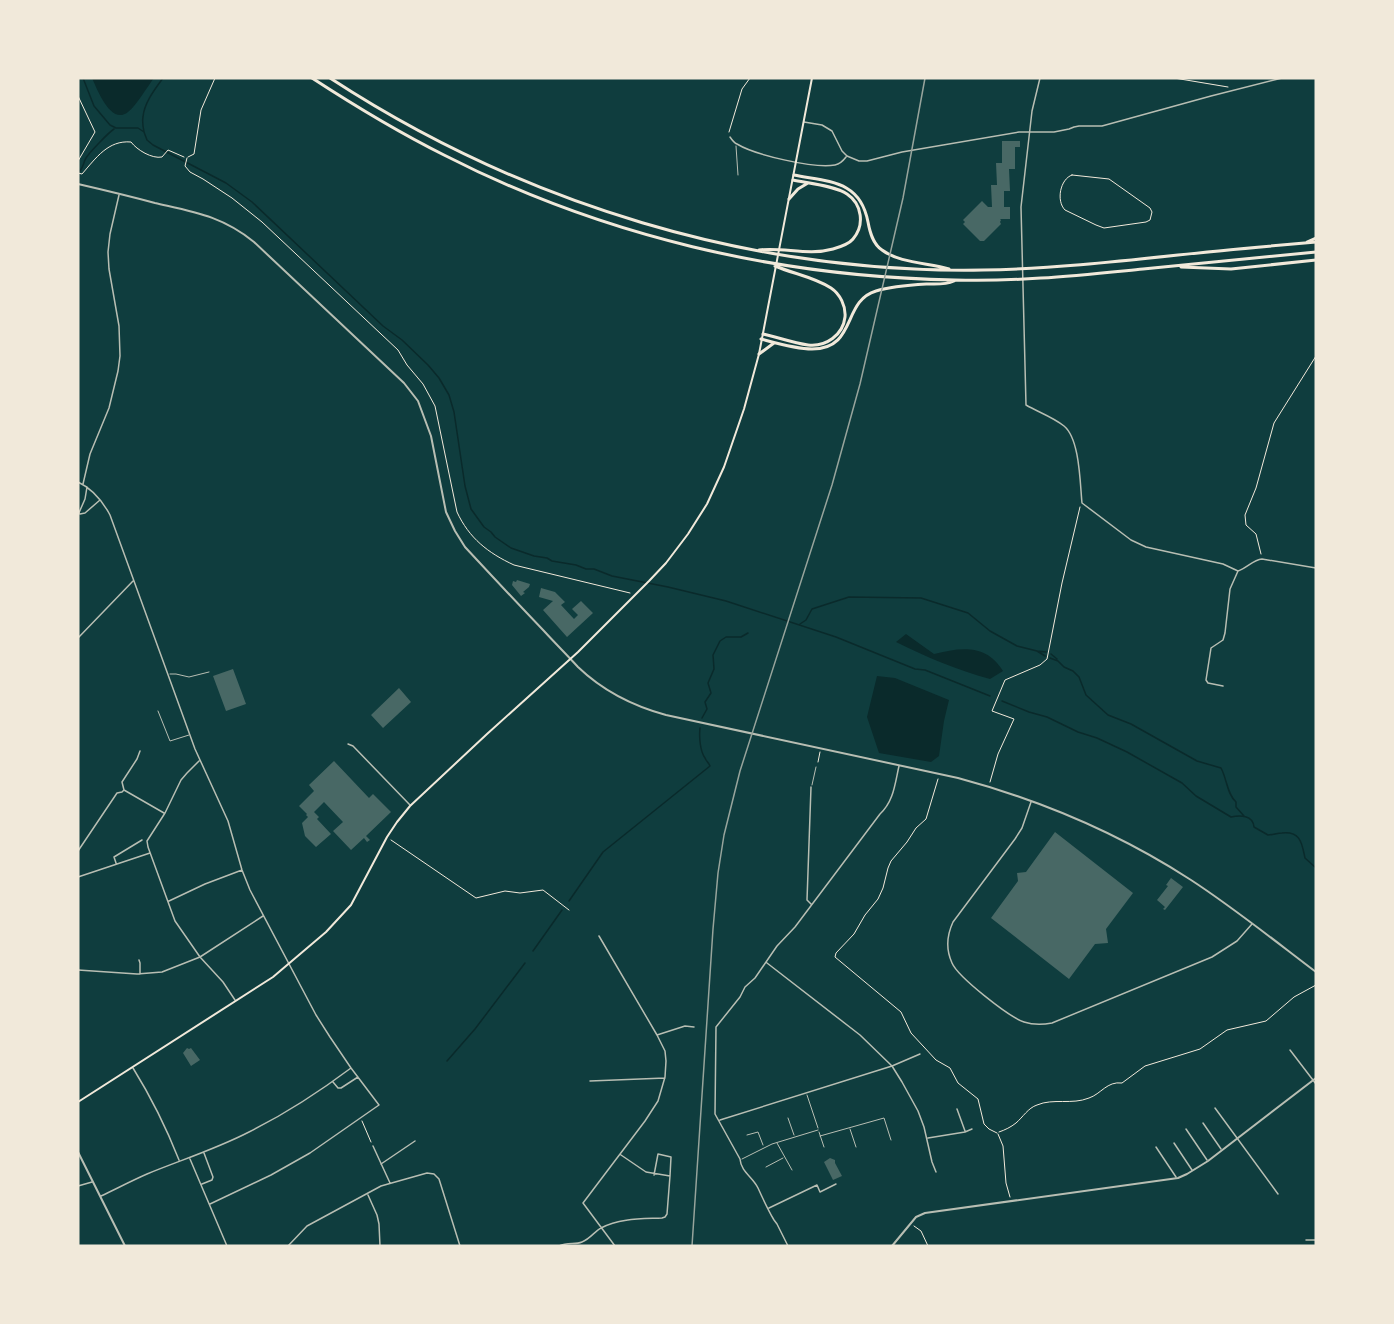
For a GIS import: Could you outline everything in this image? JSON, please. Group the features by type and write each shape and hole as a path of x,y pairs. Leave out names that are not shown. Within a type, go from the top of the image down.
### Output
{"highway":[{"path":"312,78 368,113 446,156 559,206 649,236 771,264 879,277 996,280 1074,276 1316,252"},
{"path":"330,78 452,147 527,183 631,220 698,238 804,259 894,268 1011,269 1304,243 1316,240"},
{"path":"794,175 840,184 854,192 863,204 874,241 884,252 900,258 955,270"},
{"path":"755,250 797,252 832,250 854,238 860,226 860,215 857,204 846,193 793,180"},
{"path":"789,199 798,189 808,183"},
{"path":"1170,266 1231,269 1316,260"},
{"path":"763,334 808,345 823,343 839,333 845,316 842,301 833,289 815,279 771,264"},
{"path":"761,339 810,349 829,346 842,336 857,305 869,293 893,287 946,285 956,280"},
{"path":"759,354 776,343"}],"main road":[{"path":"78,1102 273,977 314,944 344,914 357,896 387,837 410,806 571,658 666,563 688,534 714,490 744,410 759,354 812,78"}],"street":[{"path":"1040,78 1032,111 1021,207 1026,405 1055,420 1070,433 1080,474 1082,503 1139,545 1223,564 1238,571 1262,559 1316,568"},
{"path":"804,122 822,125 832,131 847,156 859,161 867,161 914,150 1030,131 1054,132 1079,126 1102,126 1282,78"},
{"path":"730,138 736,144 776,158 819,165 836,165 843,162 847,156"},
{"path":"78,184 192,211 225,222 246,236 404,383 418,401 431,436 446,512 460,540 579,668 600,685 641,708 666,715 939,774 988,786 1032,802 1135,847 1192,880 1316,972"},
{"path":"83,484 90,454 109,408 120,356 119,326 108,252 119,194"},
{"path":"78,482 101,499 110,514 189,734 224,811 250,890 316,1015 379,1105 310,1154 210,1204"},
{"path":"87,487 79,514 85,513 101,499"},
{"path":"1223,686 1208,683 1206,680 1211,648 1222,640 1225,633 1230,589 1238,571"},
{"path":"78,638 134,581"},
{"path":"348,744 353,746 410,806"},
{"path":"140,752 122,782 124,789 165,813"},
{"path":"200,761 181,780 165,813 147,841 175,921 200,957 223,982 236,1001"},
{"path":"788,1246 752,1178 740,1166 740,1159 715,1114 716,1027 886,808 892,797 899,766"},
{"path":"811,905 807,900 812,787"},
{"path":"78,851 117,793 124,789"},
{"path":"1032,802 1015,839 953,922 947,944 950,961 961,977 1017,1020 1034,1024 1052,1023 1212,957 1237,941 1252,924"},
{"path":"116,864 114,858 142,840"},
{"path":"78,877 150,853"},
{"path":"168,902 205,884 242,870"},
{"path":"78,970 140,974 162,972 200,957 264,915"},
{"path":"599,936 666,1054 665,1077 656,1104 583,1203 615,1246"},
{"path":"139,960 140,974"},
{"path":"766,962 860,1035 892,1066 918,1111 936,1172"},
{"path":"657,1035 685,1026 694,1027"},
{"path":"1290,1050 1315,1079 1316,1084"},
{"path":"719,1120 892,1066 920,1054"},
{"path":"132,1067 164,1122 180,1161"},
{"path":"100,1196 146,1174 248,1133 284,1113 351,1068"},
{"path":"333,1082 341,1088 358,1077"},
{"path":"590,1081 665,1077"},
{"path":"892,1246 910,1223 924,1213 1177,1178 1208,1161 1315,1079"},
{"path":"1215,1108 1278,1194"},
{"path":"957,1109 965,1132"},
{"path":"1203,1123 1222,1150"},
{"path":"927,1138 972,1129"},
{"path":"1186,1129 1208,1161"},
{"path":"381,1164 415,1141"},
{"path":"1174,1143 1193,1171"},
{"path":"373,1146 391,1183"},
{"path":"1156,1147 1177,1178"},
{"path":"78,1152 125,1246"},
{"path":"201,1184 212,1180 213,1177 203,1152"},
{"path":"620,1154 643,1171 654,1175 670,1176"},
{"path":"560,1246 583,1242 601,1228 625,1221 665,1217 671,1157 658,1154 654,1175"},
{"path":"189,1158 227,1246"},
{"path":"288,1246 307,1226 381,1186 427,1173 434,1174 439,1179 460,1246"},
{"path":"78,1186 93,1182"},
{"path":"768,1208 817,1185 820,1192 836,1184"},
{"path":"368,1194 377,1215 380,1246"},
{"path":"1306,1240 1316,1240"}],"lane":[{"path":"736,144 738,175"},
{"path":"1080,507 1082,503"},
{"path":"168,674 189,676 209,672"},
{"path":"158,711 170,741 189,734"},
{"path":"812,787 816,767"},
{"path":"807,1093 824,1147"},
{"path":"788,1118 794,1137"},
{"path":"820,1136 884,1118 891,1140"},
{"path":"850,1128 856,1147"},
{"path":"740,1159 776,1142 818,1130"},
{"path":"747,1135 758,1132 764,1147"},
{"path":"776,1142 792,1170"},
{"path":"766,1167 784,1158"}],"path":[{"path":"215,78 201,110 194,154 187,158 185,166 190,172 232,198 262,222 398,350 423,384 435,406 457,512 462,523 479,544 513,565 626,592 634,596"},
{"path":"730,138 729,130 742,89 750,78"},
{"path":"1174,78 1235,89"},
{"path":"78,96 95,132 78,161"},
{"path":"78,173 82,174 108,146 118,143 131,142 154,158 162,157 168,150 187,158"},
{"path":"1072,175 1108,179 1150,208 1152,212 1150,220 1104,228 1065,210 1060,202 1061,191 1064,179 1072,175"},
{"path":"1262,559 1256,534 1246,525 1245,515 1256,488 1274,423 1316,356"},
{"path":"988,786 998,754 1014,719 992,711 1005,680 1040,665 1047,659 1080,507"},
{"path":"816,767 821,748"},
{"path":"939,774 926,819 916,828 891,861 878,899 853,935 836,952 835,957 901,1012 911,1033 938,1061 950,1068 960,1086 978,1099 984,1124 997,1133 1003,1146 1006,1183 1012,1201"},
{"path":"387,837 476,898 505,891 520,893 543,890 569,910"},
{"path":"997,1133 1013,1125 1030,1108 1039,1104 1089,1099 1114,1082 1122,1083 1145,1066 1200,1048 1227,1030 1266,1021 1294,997 1316,985"},
{"path":"361,1119 373,1146"},
{"path":"910,1223 921,1231 928,1246"}],"water":[{"path":"92,78 154,78 135,105 122,115 110,110"},
{"path":"906,634 934,654 963,649 981,652 997,662 1003,671 990,679 930,658 896,642"},
{"path":"877,676 895,678 949,700 939,756 931,762 879,753 867,717"}],"building":[{"path":"1002,141 1020,141 1020,147 1015,147 1015,169 1009,169 1010,191 1004,191 1004,207 1010,207 1010,219 1000,219 1001,224 984,241 980,241 963,224 965,222 963,220 982,201 988,207 992,207 991,185 997,185 996,163 1002,163"},
{"path":"513,581 530,584 521,596 512,585"},
{"path":"541,588 555,592 565,602 561,605 574,619 578,615 572,609 581,601 593,613 567,637 543,610 553,601 539,597"},
{"path":"233,669 246,704 226,711 213,676"},
{"path":"399,688 411,702 383,728 371,715"},
{"path":"334,761 369,798 373,794 391,812 366,836 370,840 367,842 364,838 351,850 333,831 343,822 324,802 314,812 319,817 317,819 331,834 316,847 305,836 302,823 308,817 299,806 314,791 309,785"},
{"path":"1055,832 1133,893 1106,929 1108,943 1095,944 1069,979 991,918 1018,881 1017,873 1026,872"},
{"path":"1171,878 1183,887 1165,910 1163,909 1165,907 1157,900"},
{"path":"187,1048 191,1048 200,1060 191,1066 183,1053"},
{"path":"830,1158 835,1160 842,1176 833,1180 824,1162"}],"waterway":[{"path":"83,78 94,106 110,125 116,128 138,128 144,132 147,140 153,145 226,183 252,202 383,326 402,340 428,365 449,395 471,509 484,527 511,548 552,561 594,569 612,576 726,601 836,637 990,696"},
{"path":"144,132 145,107 163,78"},
{"path":"80,171 88,155 114,129"},
{"path":"800,624 806,620 812,609 849,597 921,598 968,613 990,631 1017,646 1037,651 1045,656"},
{"path":"702,718 707,709 705,702 711,693 708,683 714,669 713,655 720,641 726,637 741,637 748,633"},
{"path":"1037,651 1046,652"},
{"path":"1051,654 1057,659"},
{"path":"1050,658 1073,671 1079,677 1086,695 1108,715 1131,724 1197,761 1221,768 1236,807 1244,816"},
{"path":"1002,701 1047,717 1127,752 1182,783 1196,796 1231,817 1249,818 1254,827 1268,835 1288,833 1297,836 1305,858 1316,868"},
{"path":"569,901 603,852 710,766 701,748 700,728"},
{"path":"533,951 562,910"},
{"path":"447,1061 475,1029 525,963"}],"railway":[{"path":"692,1246 713,929 724,835 740,771 832,485 860,384 903,198 925,78"}]}
